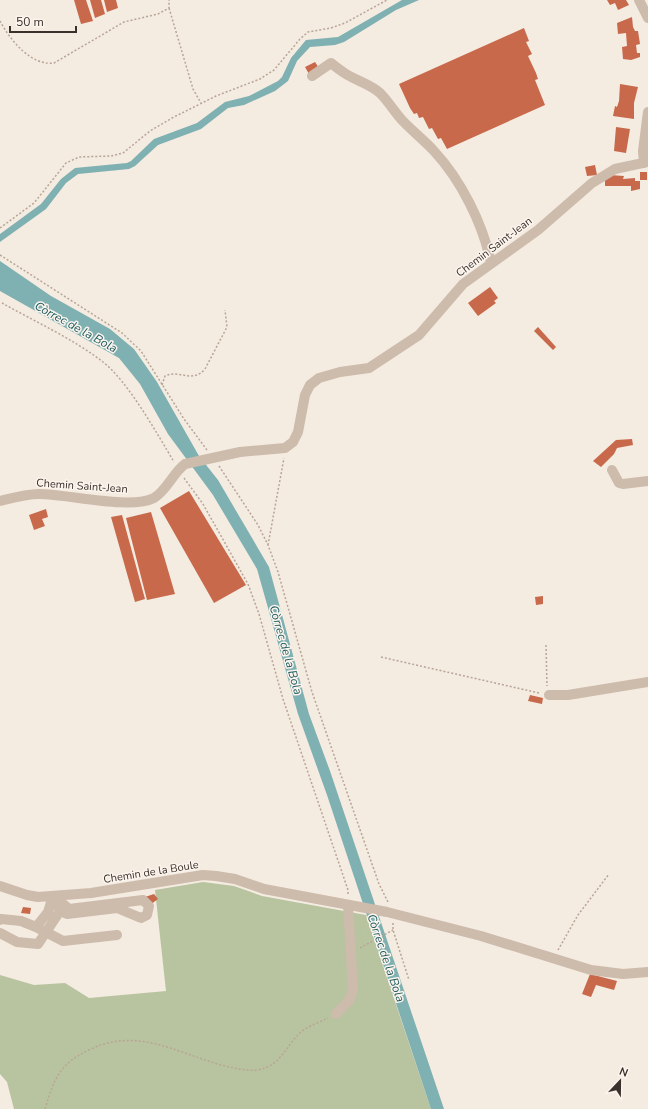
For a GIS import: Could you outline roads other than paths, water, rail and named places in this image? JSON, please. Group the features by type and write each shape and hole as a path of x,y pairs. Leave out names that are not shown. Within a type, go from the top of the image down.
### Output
{"street":[{"path":"639,0 648,18"},
{"path":"312,76 331,63 346,74 365,83 380,93 402,121 434,151 450,170 462,188 489,251 491,263"},
{"path":"646,162 643,151 648,112"},
{"name":"Chemin Saint-Jean","path":"0,501 38,494 125,502 141,502 154,498 164,489 181,467 240,452 285,448 293,442 298,432 305,395 310,385 319,378 340,372 369,368 419,335 463,284 538,230 601,176 615,168 646,162"},
{"path":"612,470 619,483 623,484 648,481"},
{"path":"549,695 568,695 648,682"},
{"name":"Chemin de la Boule","path":"0,886 26,895 38,897 90,893 203,875 222,877 264,889 390,913 481,936 605,972 623,974 648,972"},
{"path":"54,896 69,909 143,900 149,906 147,915 141,918 117,908 67,914 60,911 54,896"},
{"path":"36,927 48,912 54,896"},
{"path":"336,1014 350,999 353,989 350,905"},
{"path":"0,933 17,942 38,944 60,911"},
{"path":"0,920 21,921 47,932 63,941 117,935"}],"water":[{"path":"402,0 419,0 396,10 344,42 335,45 310,47 297,61 288,81 275,91 244,105 228,108 201,129 158,145 135,166 129,169 78,174 66,183 46,209 0,242 0,234 41,204 61,179 75,168 127,163 131,161 154,139 197,123 225,102 249,96 278,81 282,77 291,58 306,40 338,37"},
{"name":"Còrrec de la Bola","path":"0,261 51,296 110,329 134,349 157,382 199,456 218,480 269,567 309,714 330,771 444,1109 431,1109 327,795 298,714 257,569 213,495 168,434 140,384 119,358 0,291"}]}
